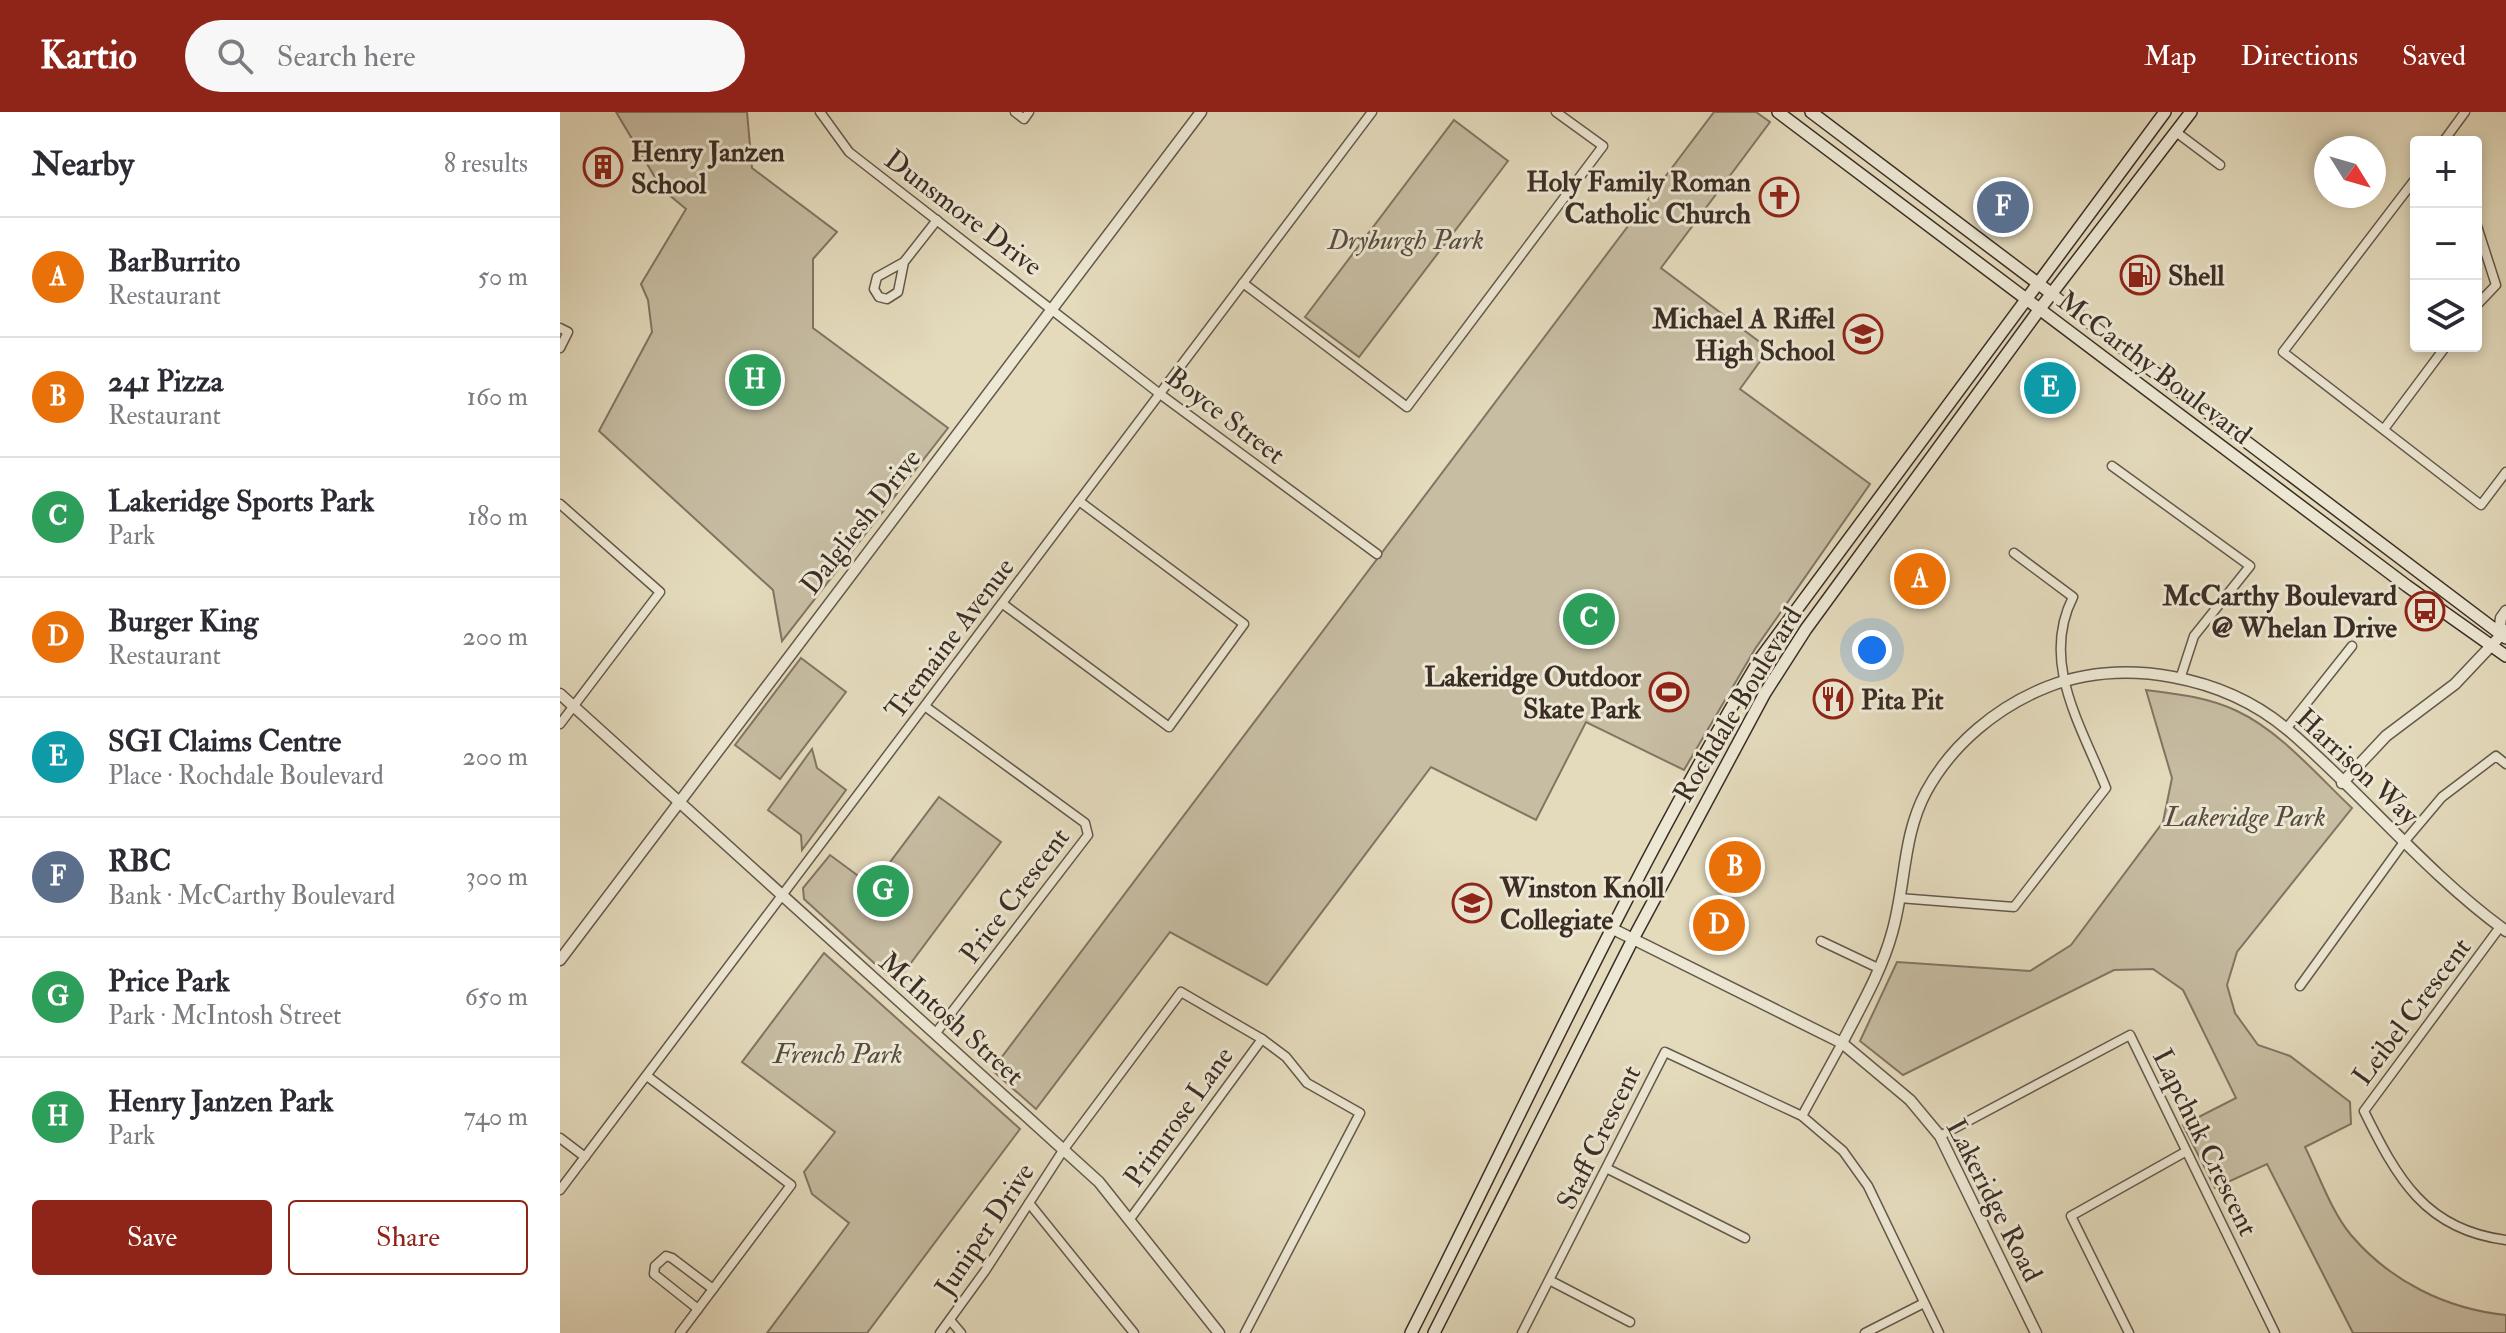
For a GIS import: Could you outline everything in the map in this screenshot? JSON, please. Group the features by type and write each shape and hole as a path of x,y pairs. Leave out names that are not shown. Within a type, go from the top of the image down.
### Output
{"main road":[{"name":"McCarthy Boulevard","path":"1778,112 2506,656"},
{"name":"McCarthy Boulevard","path":"1811,112 2052,294"},
{"name":"Rochdale Boulevard","path":"1411,1333 1613,929 1715,733 1760,659 2165,112"},
{"name":"Rochdale Boulevard","path":"1434,1333 1633,939 1765,693 1806,629 2039,310 2191,112"},
{"name":"McCarthy Boulevard","path":"2117,344 2504,634"}],"street":[{"name":"Dunsmore Drive","path":"820,112 849,152 1053,308"},
{"path":"1015,112 1024,119 1029,112"},
{"name":"Dalgliesh Drive","path":"560,960 1201,112"},
{"name":"Tremaine Avenue","path":"560,1190 1372,112"},
{"path":"1243,283 1407,407 1603,146 1556,112"},
{"path":"2447,136 2465,112"},
{"path":"2176,132 2220,165"},
{"path":"2410,186 2283,352 2481,505 2506,472"},
{"path":"904,262 898,292 891,298 879,297 874,289 875,281 904,262 937,220"},
{"path":"2482,242 2496,285 2482,300"},
{"name":"McCarthy Boulevard","path":"2052,294 2117,344"},
{"name":"Boyce Street","path":"1053,308 1160,394 1377,554"},
{"path":"560,328 568,332 560,348"},
{"path":"2384,429 2442,352"},
{"path":"2112,466 2250,566 2194,636 2180,679"},
{"path":"1003,604 1169,727 1192,696 1244,624 1079,501"},
{"path":"560,504 660,592 560,724"},
{"path":"1899,898 2014,907 2106,788 2064,681 2058,655 2063,617 2073,597 2014,553"},
{"path":"2342,783 2386,736 2455,684 2504,634 2501,618 2506,611"},
{"path":"2286,729 2352,646"},
{"name":"Harrison Way","path":"1802,1116 1842,1043 1892,934 1905,847 1926,792 1962,741 1998,712 2032,693 2064,681 2134,673 2180,679 2215,688 2286,729 2404,842 2503,929"},
{"name":"McIntosh Street","path":"560,694 1064,1149 1130,1219 1171,1276 1219,1333"},
{"name":"Price Crescent","path":"926,707 1085,823 1088,835 935,1034"},
{"path":"2300,986 2404,842 2442,797 2496,756 2506,764"},
{"name":"Lakeridge Road","path":"1613,929 1842,1043 1910,1100 1940,1136 2036,1333"},
{"name":"Leibel Crescent","path":"2503,929 2364,1111 2391,1167 2422,1204 2447,1223 2476,1236 2506,1240"},
{"path":"1821,941 1878,968"},
{"name":"Juniper Drive","path":"940,1333 1064,1149 1181,992 1262,1039"},
{"name":"Lapchuk Crescent","path":"1940,1136 2130,1035 2275,1333"},
{"path":"1245,1333 1360,1113 1307,1083 1286,1057 1262,1039"},
{"name":"Primrose Lane","path":"1130,1219 1262,1039"},
{"name":"Staff Crescent","path":"1522,1333 1665,1052 1802,1116"},
{"path":"647,1076 791,1185 680,1333"},
{"path":"1802,1116 1843,1151 1868,1186 1939,1333"},
{"path":"560,1138 585,1157"},
{"path":"2129,1333 2071,1216 2185,1152"},
{"path":"1608,1169 1745,1238"},
{"path":"1029,1203 1134,1333"},
{"path":"698,1309 654,1274 659,1260 666,1256 672,1258 713,1289"},
{"path":"1551,1281 1630,1322"},
{"path":"1865,1333 1924,1303"},
{"path":"950,1320 961,1333"}],"green space":[{"path":"616,112 747,112 752,168 837,232 813,259 813,328 948,428 782,641 773,590 599,431 652,332 648,300 641,284 686,209 662,189"},
{"path":"1714,112 1756,112 1770,122 1661,268 1769,349 1740,389 1870,484 1755,649 1684,770 1586,722 1536,820 1431,767 1267,985 1170,932 1036,1109 992,1070"},
{"name":"Dryburgh Park","path":"1454,120 1508,161 1359,357 1305,317"},
{"path":"801,658 846,692 780,779 735,745"},
{"name":"Lakeridge Park","path":"2146,690 2215,702 2253,720 2298,755 2352,808 2237,952 2227,985 2235,1013 2258,1045 2290,1056 2350,1102 2351,1124 2305,1147 2331,1204 2351,1235 2383,1266 2421,1290 2462,1306 2506,1315 2506,1333 2353,1333 2267,1164 2215,1188 2183,1125 2236,1098 2183,990 2153,969 2114,970 1903,1075 1860,1041 1897,962 2030,971 2071,945 2163,822 2172,778"},
{"path":"812,749 817,768 846,790 802,850 801,835 768,810"},
{"path":"939,797 1001,842 896,983 804,899 803,888 830,855 872,886"},
{"name":"French Park","path":"824,953 1020,1129 867,1333 767,1333 849,1223 812,1194 804,1172 835,1132 742,1062"}],"place":[{"name":"Henry Janzen School","path":"603,167"},
{"name":"Holy Family Roman Catholic Church","path":"1779,197"},
{"name":"RBC","path":"2003,207"},
{"name":"Shell","path":"2140,275"},
{"name":"Michael A Riffel High School","path":"1863,334"},
{"name":"Henry Janzen Park","path":"755,380"},
{"name":"SGI Claims Centre","path":"2050,388"},
{"name":"BarBurrito","path":"1920,579"},
{"name":"McCarthy Boulevard @ Whelan Drive","path":"2425,611"},
{"name":"Lakeridge Sports Park","path":"1589,619"},
{"name":"Lakeridge Outdoor Skate Park","path":"1669,692"},
{"name":"Pita Pit","path":"1833,699"},
{"name":"241 Pizza","path":"1735,867"},
{"name":"Price Park","path":"883,891"},
{"name":"Winston Knoll Collegiate","path":"1472,903"},
{"name":"Burger King","path":"1719,925"}]}
